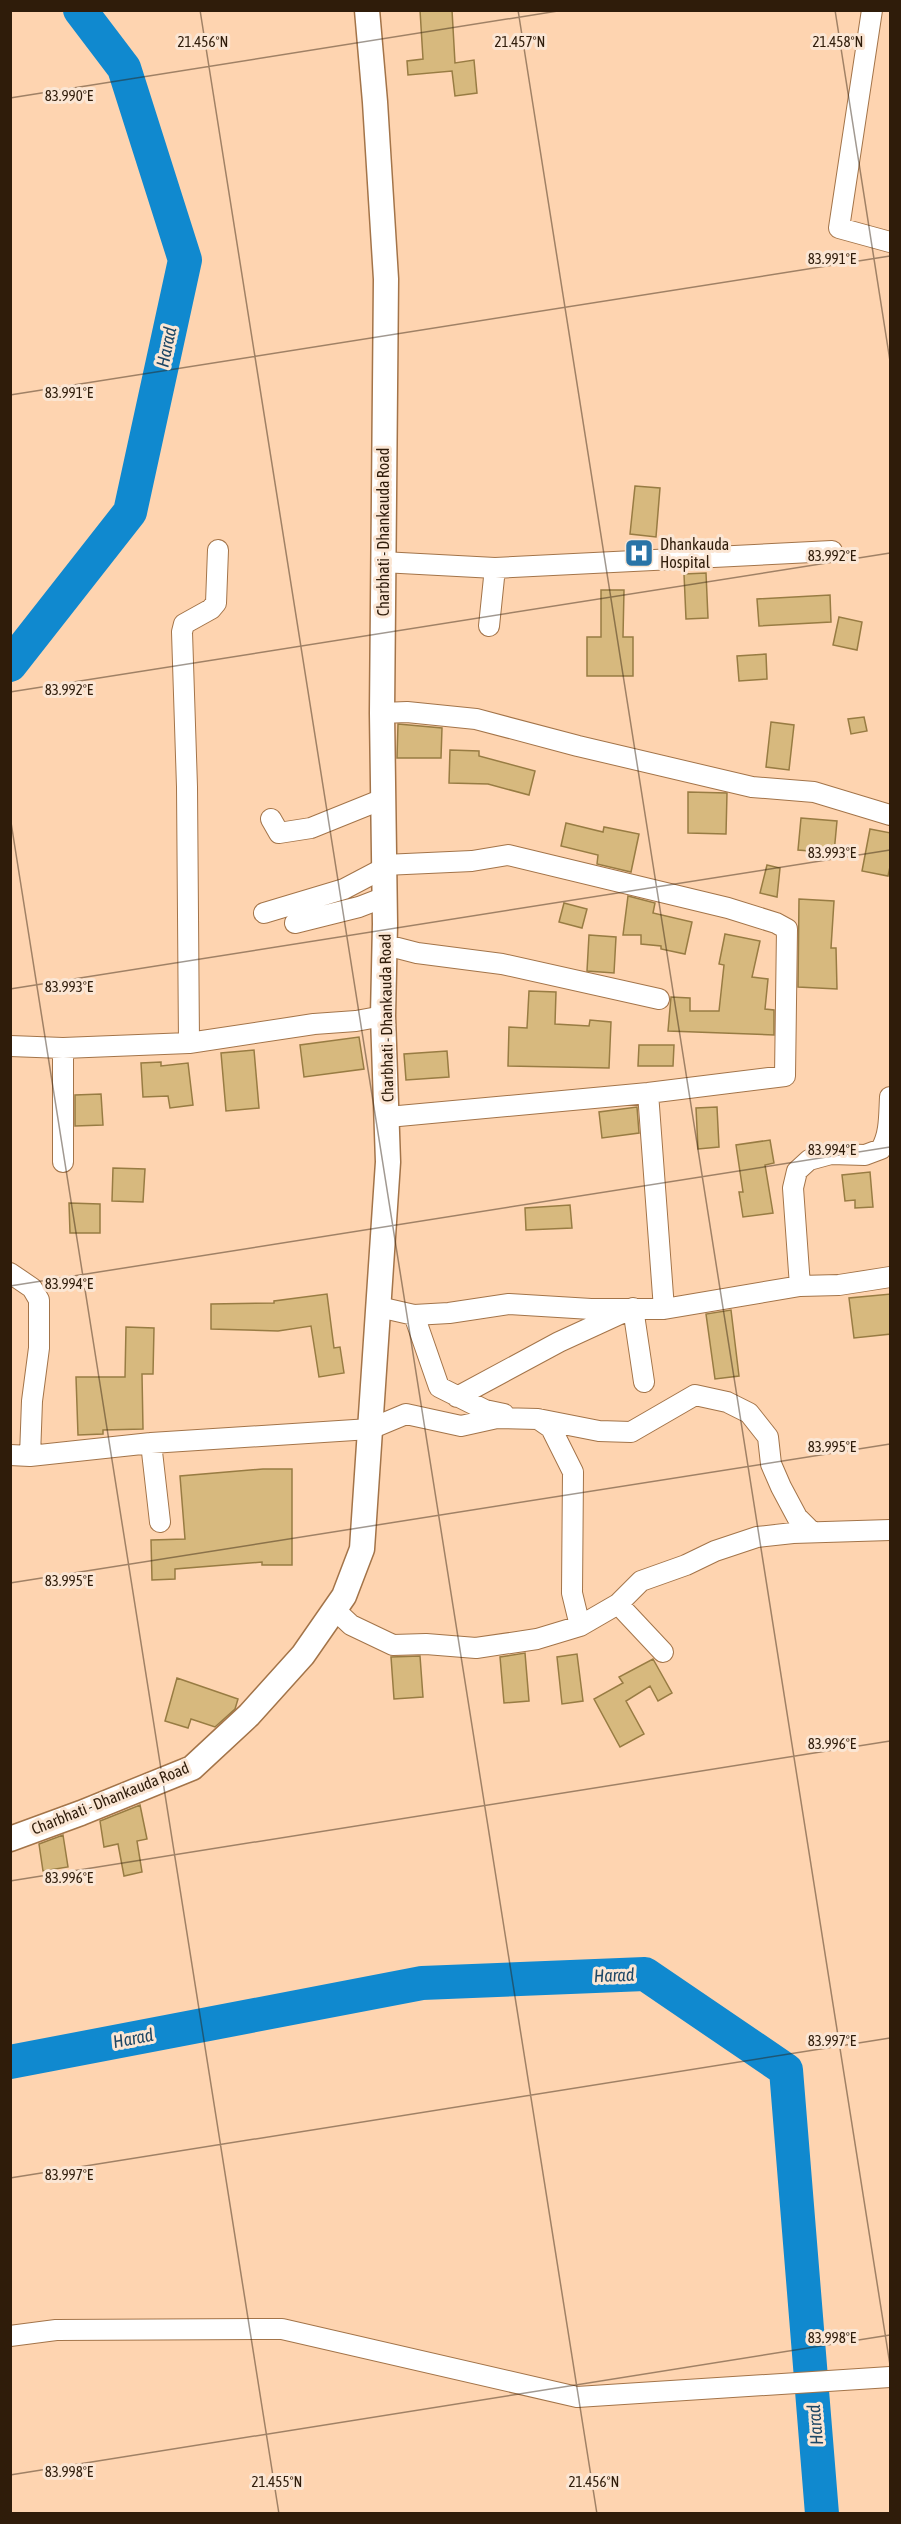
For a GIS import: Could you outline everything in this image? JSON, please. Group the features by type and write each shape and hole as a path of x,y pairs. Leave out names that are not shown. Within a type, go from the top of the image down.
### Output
{"street":[{"name":"Charbhati - Dhankauda Road","path":"10,1839 192,1768 249,1715 303,1655 344,1596 362,1549 388,1162 383,1016 385,897 382,713 386,279 367,10"},
{"path":"872,10 839,228 891,242"},
{"path":"189,1043 187,787 182,632 184,624 211,609 216,603 218,550"},
{"path":"382,562 495,568 832,550"},
{"path":"489,626 495,568"},
{"path":"382,713 407,712 476,719 578,746 752,787 814,792 891,815"},
{"path":"271,819 279,833 311,828 383,799"},
{"path":"264,913 344,889 384,867 472,861 508,855 728,908 776,923 787,929 785,1076 648,1093 388,1117"},
{"path":"295,923 339,910 360,907 385,897"},
{"path":"385,924 386,945 417,953 502,964 659,999"},
{"path":"10,1046 63,1048 189,1043 383,1016"},
{"path":"63,1048 63,1162"},
{"path":"648,1093 664,1309"},
{"path":"800,1286 793,1188 797,1171 809,1161 831,1154 865,1155 881,1149 890,1124 891,1097"},
{"path":"10,1273 32,1288 39,1300 39,1348 32,1401 20,1455 151,1443 370,1429 406,1414 461,1426 497,1418 530,1418 551,1428 573,1472 572,1593 580,1626"},
{"path":"379,1307 414,1315 449,1313 509,1304 664,1309 800,1286 839,1285 891,1277"},
{"path":"633,1308 644,1382"},
{"path":"424,1418 450,1393 633,1308"},
{"path":"414,1315 439,1387 486,1410 599,1431 631,1432 695,1395 727,1402 749,1413 768,1437 771,1464 781,1487 797,1517 812,1532"},
{"path":"151,1443 160,1521"},
{"path":"335,1610 351,1624 393,1645 426,1644 476,1648 537,1639 580,1626 618,1604 641,1581 686,1565 715,1551 757,1538 812,1532 891,1530"},
{"path":"618,1604 663,1652"},
{"path":"10,2336 56,2330 282,2329 577,2397 891,2377"}],"building":[{"path":"420,10 452,10 455,63 474,60 477,93 455,96 452,71 408,75 407,61 423,59"},
{"path":"635,486 660,488 656,537 630,534"},
{"path":"706,573 708,618 686,619 684,574"},
{"path":"601,590 624,590 623,637 633,637 633,676 587,676 587,637 601,637"},
{"path":"830,595 831,622 759,626 757,599"},
{"path":"839,617 862,622 857,650 833,645"},
{"path":"766,654 767,679 739,681 737,656"},
{"path":"864,717 867,731 851,734 848,719"},
{"path":"771,722 794,725 789,770 766,767"},
{"path":"398,724 442,728 441,758 397,758"},
{"path":"450,750 479,751 479,756 535,771 529,795 488,784 449,783"},
{"path":"688,792 727,793 726,834 688,833"},
{"path":"801,818 837,821 834,853 798,850"},
{"path":"566,823 603,832 604,827 639,834 631,872 597,864 598,855 561,846"},
{"path":"870,829 891,833 891,862 888,876 862,871"},
{"path":"767,865 780,868 777,897 760,893"},
{"path":"628,896 655,903 653,913 692,922 685,954 661,949 661,946 641,944 641,935 623,935"},
{"path":"799,899 834,901 831,948 836,948 837,989 798,987"},
{"path":"564,903 587,909 582,928 559,922"},
{"path":"725,934 760,941 752,977 768,979 765,1009 774,1010 774,1035 668,1031 671,997 690,998 690,1011 719,1011 724,965 719,964"},
{"path":"589,935 616,937 614,973 587,971"},
{"path":"529,991 556,992 555,1024 589,1026 590,1020 611,1022 609,1068 508,1066 509,1027 527,1028"},
{"path":"359,1037 364,1069 304,1077 300,1045"},
{"path":"639,1045 674,1045 673,1066 638,1066"},
{"path":"254,1050 259,1108 226,1111 221,1053"},
{"path":"447,1051 449,1077 406,1080 404,1054"},
{"path":"161,1062 161,1066 188,1063 193,1105 170,1108 168,1096 143,1097 141,1063"},
{"path":"101,1094 103,1125 75,1126 75,1095"},
{"path":"637,1107 639,1133 602,1138 599,1112"},
{"path":"717,1107 719,1147 698,1149 696,1108"},
{"path":"770,1140 774,1163 765,1165 773,1213 743,1217 739,1192 743,1192 736,1145"},
{"path":"113,1168 145,1169 143,1202 112,1201"},
{"path":"870,1172 873,1207 855,1208 855,1200 845,1201 842,1175"},
{"path":"69,1203 100,1204 100,1233 70,1233"},
{"path":"570,1205 572,1228 526,1230 525,1208"},
{"path":"327,1294 334,1348 340,1347 344,1373 319,1377 311,1326 278,1331 211,1329 211,1304 274,1303 274,1301"},
{"path":"891,1294 891,1334 854,1338 849,1298"},
{"path":"731,1310 739,1376 715,1379 706,1314"},
{"path":"126,1327 154,1328 153,1374 142,1374 143,1429 103,1430 103,1434 78,1435 76,1377 125,1377"},
{"path":"263,1469 292,1469 292,1565 262,1565 262,1562 175,1569 175,1579 152,1580 151,1540 185,1539 180,1476"},
{"path":"525,1653 529,1701 504,1703 500,1657"},
{"path":"577,1654 583,1701 562,1704 557,1657"},
{"path":"420,1656 423,1697 394,1699 391,1657"},
{"path":"653,1659 672,1693 658,1701 650,1686 626,1701 644,1734 620,1747 594,1699 623,1683 619,1677"},
{"path":"177,1678 238,1699 235,1709 215,1727 191,1719 188,1728 165,1721"},
{"path":"140,1805 147,1839 137,1841 142,1872 124,1876 118,1844 104,1847 100,1821"},
{"path":"63,1835 68,1867 43,1871 39,1844"}],"waterway":[{"name":"Harad","path":"10,665 130,512 185,260 124,68 80,10"},
{"name":"Harad","path":"10,2062 422,1983 645,1974 786,2070 822,2514"}],"place":[{"name":"Dhankauda Hospital","path":"639,553"}]}
